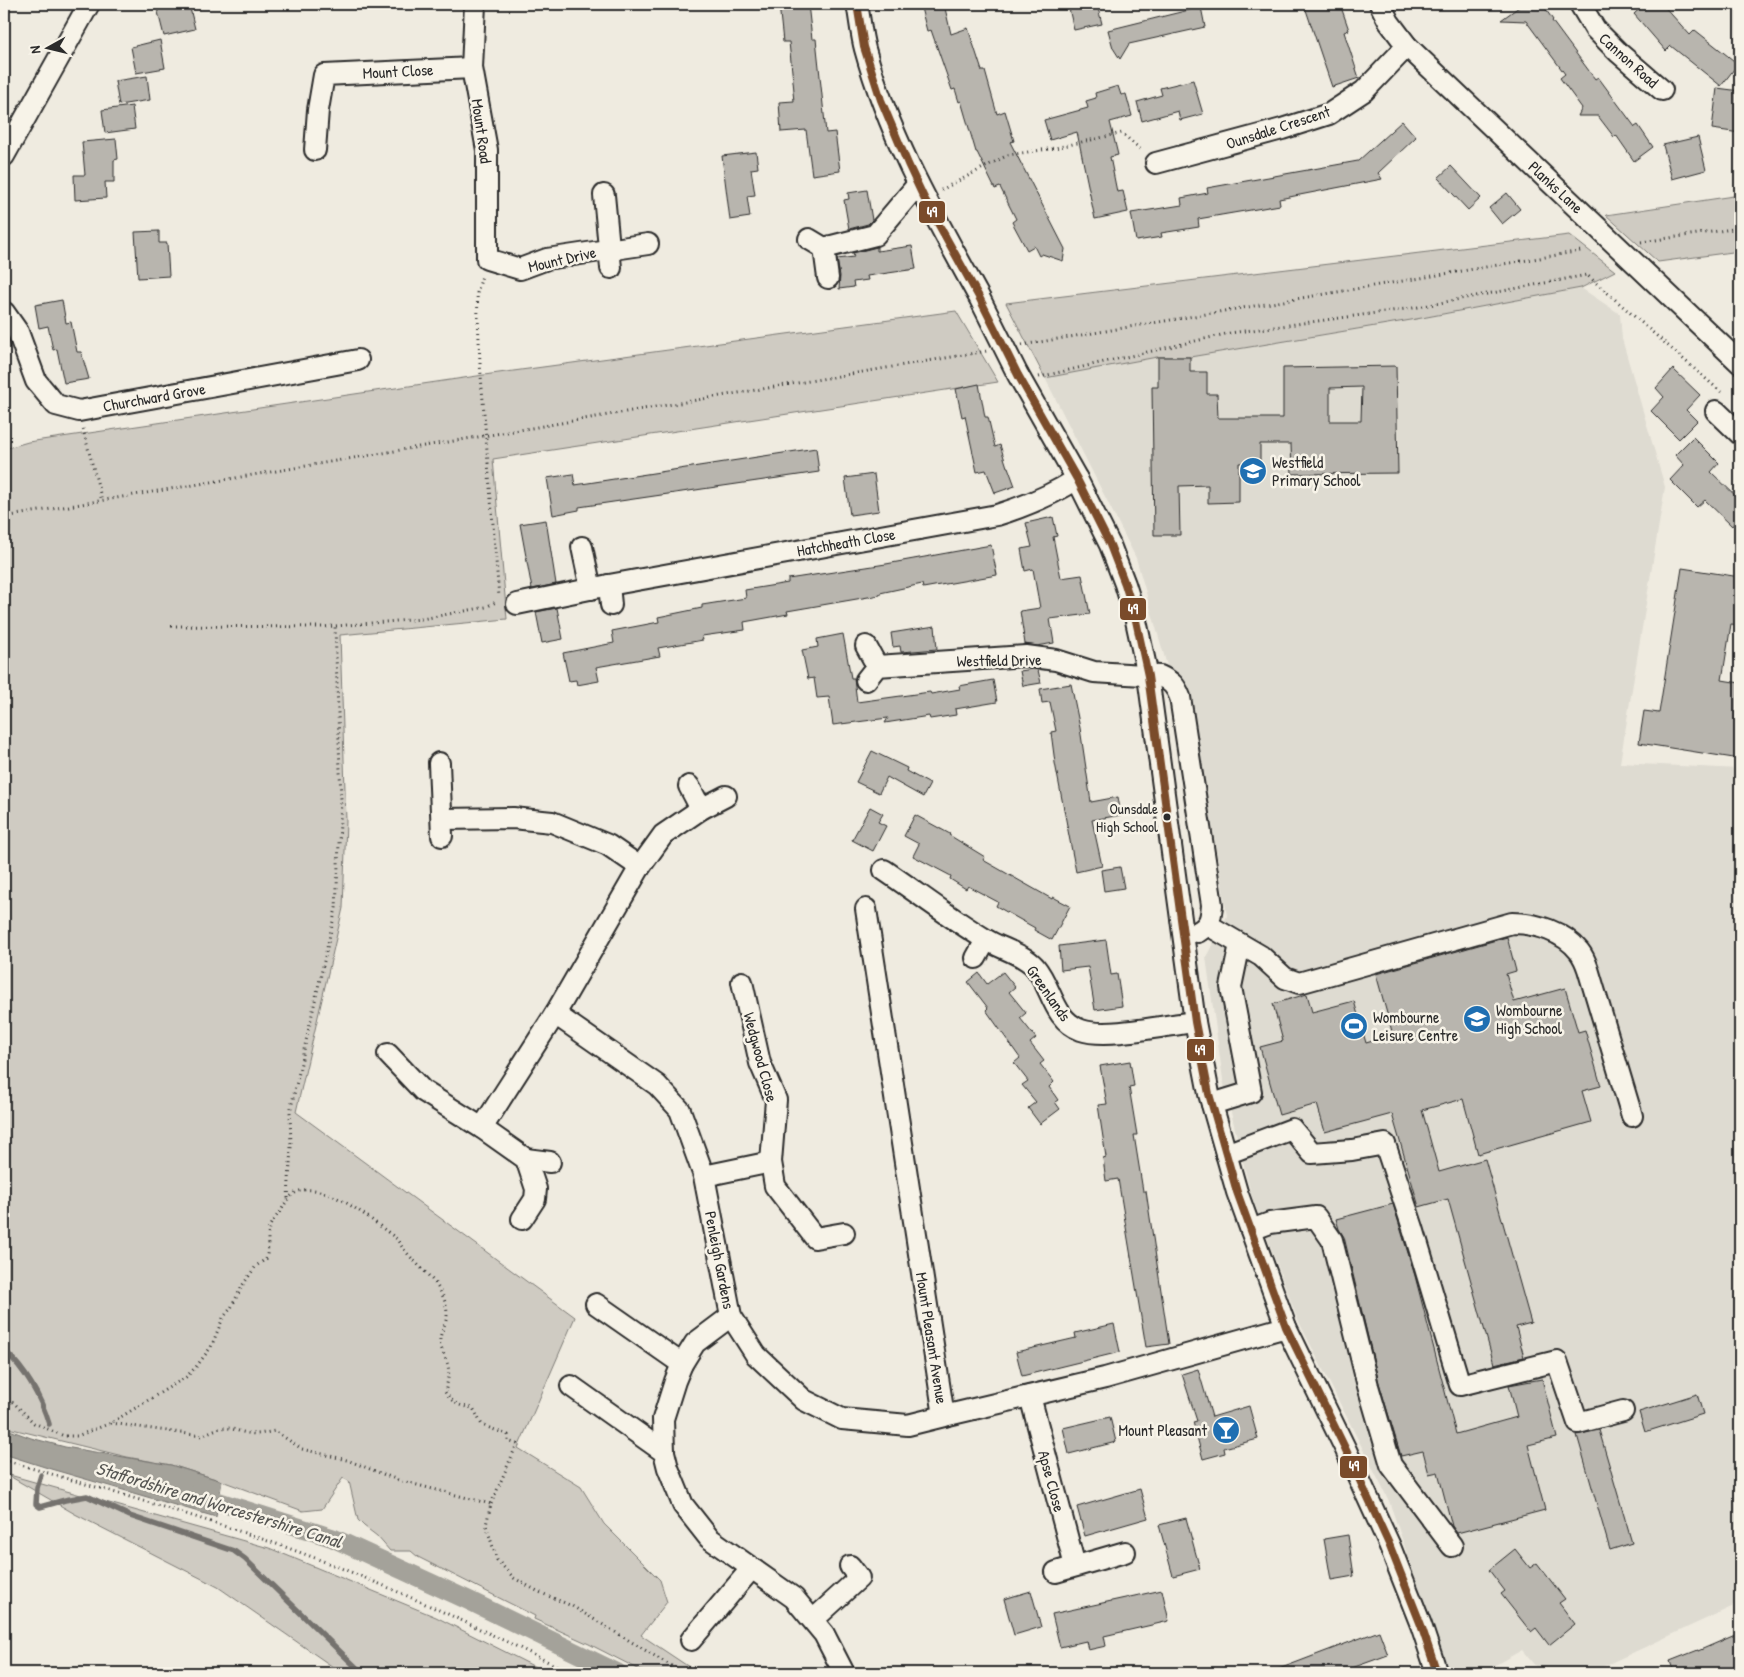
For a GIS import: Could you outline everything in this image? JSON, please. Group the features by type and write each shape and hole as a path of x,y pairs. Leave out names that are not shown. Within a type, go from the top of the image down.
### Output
{"street":[{"path":"4,156 89,4"},
{"name":"Mount Road","path":"476,4 472,68 488,150 487,259"},
{"path":"857,4 864,47 881,100 921,191 1018,375 1077,479 1110,545 1125,584 1135,616 1148,676 1195,1022 1212,1104 1226,1154 1237,1192 1286,1327 1389,1544 1421,1625 1432,1672"},
{"name":"Planks Lane","path":"1380,4 1389,22 1407,46 1740,363"},
{"name":"Cannon Road","path":"1580,4 1594,29 1662,90"},
{"name":"Ounsdale Crescent","path":"1156,163 1282,129 1329,114 1364,91 1407,46"},
{"name":"Mount Close","path":"316,150 318,110 324,75 472,68"},
{"path":"828,278 817,243 875,236 921,191"},
{"path":"604,195 608,248"},
{"name":"Mount Drive","path":"487,259 520,269 547,259 608,248 648,244"},
{"name":"Mount Drive","path":"608,248 611,268"},
{"name":"Churchward Grove","path":"4,312 18,332 36,381 56,405 79,411 358,360"},
{"path":"1721,404 1740,434"},
{"name":"Hatchheath Close","path":"517,604 600,587 997,515 1026,506 1077,479"},
{"path":"582,548 600,587 611,605"},
{"name":"Westfield Drive","path":"866,646 871,673 1026,656 1056,660 1094,672 1160,676 1170,681 1180,697 1212,905 1211,918 1208,925"},
{"path":"439,763 442,828 513,818 552,822 608,845 640,867"},
{"path":"689,786 701,808"},
{"path":"482,1128 554,1014 640,867 663,835 701,808 726,796"},
{"name":"Greenlands","path":"884,870 986,940 1023,958 1034,967 1054,1005 1066,1021 1079,1030 1094,1034 1195,1022"},
{"name":"Mount Pleasant Avenue","path":"866,909 944,1416 1105,1378 1286,1327"},
{"path":"1183,938 1195,934 1208,925 1261,956 1284,978 1299,983 1512,923 1540,927 1569,942 1580,952 1588,969 1632,1116"},
{"path":"976,958 986,940"},
{"path":"1212,1104 1251,1092 1231,987 1240,944"},
{"name":"Wedgwood Close","path":"742,982 760,1063 776,1100 771,1162 775,1186 815,1238 844,1232"},
{"name":"Penleigh Gardens","path":"554,1014 657,1085 680,1110 704,1176 731,1316 756,1356 804,1400 842,1419 908,1425 944,1416"},
{"path":"388,1054 423,1091 482,1128 518,1154 550,1162"},
{"path":"1226,1154 1292,1130 1312,1152 1352,1150 1385,1144 1413,1228 1460,1385 1557,1361 1578,1423 1623,1411"},
{"path":"518,1154 536,1189 535,1199 522,1219"},
{"path":"704,1176 771,1162"},
{"path":"1251,1230 1270,1223 1316,1217 1332,1240 1368,1386 1391,1465 1452,1546"},
{"path":"596,1304 682,1364"},
{"path":"731,1316 695,1343 682,1364 663,1419 664,1452 668,1468 683,1505 709,1538 794,1598 824,1634 844,1673"},
{"path":"571,1386 664,1452"},
{"name":"Apse Close","path":"1030,1396 1075,1566"},
{"path":"1056,1572 1125,1552"},
{"path":"813,1620 859,1578 850,1566"},
{"path":"691,1640 752,1569"}],"path":[{"path":"921,191 1008,155 1055,148 1122,133 1156,163"},
{"path":"1641,242 1740,228"},
{"path":"1013,347 1581,250"},
{"path":"171,626 335,626 422,619 486,607 499,600 480,364 477,293 487,259"},
{"path":"1039,377 1230,333 1413,308 1588,275 1721,404"},
{"path":"4,517 994,350"},
{"path":"89,450 102,501"},
{"path":"288,1198 291,1147 290,1112 336,908 341,800 335,626"},
{"path":"4,1396 34,1423 64,1436 77,1436 111,1423 186,1377 211,1347 223,1318 231,1308 242,1286 256,1266 266,1259 269,1227 288,1198 296,1192 307,1189 330,1194 338,1200 351,1205 397,1239 401,1246 430,1276 443,1296 447,1314 440,1340 449,1368 445,1392 450,1400 457,1405 473,1408 482,1425 508,1435 508,1440 517,1444 492,1504 486,1525 496,1560 514,1578 539,1592 572,1606 682,1673"},
{"path":"111,1423 202,1436 214,1429 226,1427 256,1434 275,1430 302,1449 347,1460 398,1480 492,1504"},
{"path":"4,1460 264,1539 328,1563 450,1614 571,1673"}],"shaded area":[{"path":"1740,195 1740,251 1658,262 1606,215"},
{"path":"1569,235 1615,271 1581,288 1411,320 1190,357 1157,357 1045,378 1006,303"},
{"name":"Wombourne High School","path":"1581,288 1620,314 1622,339 1665,487 1620,763 1740,769 1740,1535 1738,1604 1589,1673 1541,1673 1522,1650 1481,1673 1448,1673 1389,1501 1297,1318 1251,1194 1223,1080 1206,957 1227,916 1187,683 1168,669 1136,558 1045,378 1158,357 1190,357 1411,320"},
{"path":"956,311 998,382 493,459 507,619 340,635 346,821 343,908 296,1112 575,1317 518,1448 581,1487 604,1524 660,1580 667,1602 641,1635 698,1673 646,1673 534,1619 535,1616 418,1557 411,1551 390,1551 377,1536 358,1520 349,1481 343,1478 322,1509 303,1511 222,1481 171,1465 127,1457 4,1427 4,449 28,442 484,375"},
{"path":"4,1428 31,1438 65,1447 171,1465 222,1481 216,1517 4,1454"},
{"path":"6,1474 269,1548 436,1617 547,1673 339,1673 336,1669 218,1587 75,1514"}],"building":[{"path":"156,4 189,4 195,29 164,36"},
{"path":"779,4 808,4 812,39 816,39 826,133 835,132 840,171 812,175 806,130 781,132 779,102 794,101 794,91 789,42 783,42"},
{"path":"920,4 944,4 951,34 968,28 982,71 985,71 997,114 1005,111 1014,141 1010,142 1065,249 1063,261 1042,254 1039,256 1034,246 1027,250 1012,222 1016,219 1000,187 995,189 976,152 961,101 959,102 955,89 952,90 931,30 927,31"},
{"path":"1068,4 1097,4 1102,24 1074,30"},
{"path":"1304,4 1340,4 1349,30 1344,32 1359,78 1332,87"},
{"path":"1523,4 1542,4 1552,21 1595,79 1598,77 1635,127 1638,125 1653,147 1634,161 1616,135 1614,137 1598,116 1578,116 1582,108 1560,78 1565,74 1526,21 1501,20"},
{"path":"1645,4 1662,4 1690,35 1695,30 1738,64 1721,86 1671,46 1666,51 1634,14"},
{"path":"1201,7 1205,27 1129,44 1120,59 1113,48 1108,30"},
{"path":"160,40 165,68 136,73 131,47"},
{"path":"147,76 150,100 119,105 115,81"},
{"path":"1193,80 1203,114 1180,120 1178,111 1142,121 1137,102 1162,95 1160,88"},
{"path":"1118,86 1121,95 1126,94 1132,116 1110,122 1118,155 1110,157 1117,192 1123,191 1128,212 1095,219 1077,132 1050,140 1044,120 1088,108 1086,101 1096,98 1095,93"},
{"path":"1717,88 1740,91 1740,133 1712,129"},
{"path":"132,106 135,129 105,133 102,110"},
{"path":"1402,121 1416,137 1378,173 1382,179 1279,199 1280,205 1198,219 1199,227 1161,233 1162,237 1136,241 1131,213 1182,205 1181,198 1208,193 1207,188 1358,161"},
{"path":"1698,137 1706,170 1672,179 1663,145"},
{"path":"116,139 118,159 114,160 114,182 105,182 106,198 75,200 74,175 85,175 82,142"},
{"path":"756,152 758,168 751,169 755,195 747,196 750,217 730,220 722,156"},
{"path":"1451,166 1481,198 1468,210 1438,178"},
{"path":"867,190 872,220 868,224 849,229 844,200 849,199 848,193"},
{"path":"1507,193 1520,209 1502,224 1489,208"},
{"path":"159,231 159,243 167,243 169,276 138,278 135,232"},
{"path":"912,246 916,269 867,276 868,280 853,282 854,287 839,289 840,276 837,259 854,257 853,253 877,247 877,251"},
{"path":"62,300 66,323 71,322 77,352 81,352 89,379 64,383 57,349 53,350 48,326 39,328 35,305"},
{"path":"1158,357 1190,357 1190,372 1207,372 1207,394 1217,394 1218,418 1283,418 1283,368 1396,366 1398,473 1292,474 1291,444 1260,444 1260,463 1239,463 1239,502 1208,503 1208,485 1179,486 1180,535 1154,535 1152,387 1158,387","holes":["1362,387 1361,421 1330,421 1330,388"]},
{"path":"1673,369 1700,395 1686,410 1697,421 1679,439 1651,411 1664,397 1656,388"},
{"path":"979,384 985,417 988,417 995,447 1000,445 1015,486 995,493 986,470 977,472 965,416 962,417 956,389"},
{"path":"1693,437 1719,463 1711,472 1740,500 1740,517 1732,526 1705,500 1697,507 1670,480 1684,465 1675,455"},
{"path":"816,448 819,472 579,507 579,510 553,515 547,478 573,474 575,485"},
{"path":"874,474 879,511 850,515 845,478"},
{"path":"1053,517 1057,536 1053,537 1061,578 1082,575 1090,614 1050,619 1054,643 1037,646 1025,644 1020,611 1040,608 1033,569 1025,571 1021,549 1032,547 1026,523"},
{"path":"546,520 556,584 532,589 520,524"},
{"path":"991,545 997,575 923,588 922,584 880,593 880,595 787,611 788,614 744,622 745,630 702,636 703,640 658,648 660,656 596,667 599,681 577,685 576,680 569,681 563,653 614,643 612,631 659,622 658,617 702,608 702,605 746,598 745,590 788,583 788,579"},
{"path":"1682,568 1740,577 1740,625 1731,624 1722,680 1740,683 1740,759 1639,743 1644,711 1659,713"},
{"path":"557,608 563,639 542,643 536,612"},
{"path":"935,626 937,649 901,652 900,646 893,647 891,633"},
{"path":"843,634 851,678 854,678 857,702 930,692 931,694 960,689 959,686 993,680 997,702 955,709 956,715 930,719 929,716 885,723 888,718 833,725 829,697 817,698 814,678 808,679 802,650 818,647 817,639"},
{"path":"1038,670 1041,683 1023,686 1020,671"},
{"path":"1071,684 1080,728 1091,802 1118,797 1121,815 1092,820 1102,866 1076,872 1055,763 1051,732 1056,731 1050,702 1042,703 1040,689"},
{"path":"872,751 907,768 906,771 930,784 923,797 887,777 879,793 856,782"},
{"path":"870,807 883,814 878,822 886,826 873,851 852,840"},
{"path":"915,815 950,834 985,857 983,860 1052,899 1053,897 1070,906 1052,940 996,906 998,902 968,886 966,889 950,879 951,876 913,856 919,844 904,836"},
{"path":"1120,867 1124,888 1104,891 1101,870"},
{"path":"1507,937 1516,971 1506,974 1514,1002 1565,988 1578,1032 1585,1030 1601,1086 1582,1091 1591,1122 1478,1154 1463,1099 1422,1110 1439,1172 1485,1159 1531,1323 1516,1327 1524,1357 1494,1364 1448,1199 1419,1207 1392,1114 1325,1132 1317,1104 1279,1115 1260,1047 1283,1041 1273,1004 1307,994 1312,1012 1354,1001 1366,1043 1393,1035 1376,974"},
{"path":"1106,940 1111,975 1117,974 1122,1006 1095,1010 1088,967 1061,970 1059,946"},
{"path":"1003,972 1015,987 1009,992 1026,1013 1020,1018 1036,1038 1030,1043 1044,1061 1040,1064 1054,1082 1049,1087 1058,1100 1055,1102 1060,1109 1040,1124 1028,1108 1036,1102 1022,1085 1028,1081 1014,1063 1020,1058 986,1010 988,1008 968,982 979,973 987,984"},
{"path":"1130,1061 1134,1086 1129,1087 1137,1135 1134,1135 1143,1191 1146,1191 1169,1344 1146,1347 1118,1179 1106,1181 1103,1158 1106,1157 1098,1105 1107,1104 1100,1066"},
{"path":"1393,1204 1415,1276 1456,1434 1517,1417 1509,1385 1542,1379 1557,1438 1528,1445 1545,1510 1457,1533 1452,1526 1438,1472 1429,1474 1423,1451 1401,1456 1379,1383 1344,1237 1336,1219"},
{"path":"1114,1324 1120,1352 1022,1376 1016,1352 1076,1338 1075,1333"},
{"name":"Mount Pleasant","path":"1198,1369 1212,1417 1249,1406 1258,1439 1224,1448 1225,1453 1203,1459 1193,1422 1197,1421 1182,1374"},
{"path":"1697,1394 1703,1414 1645,1432 1639,1412"},
{"path":"1110,1417 1116,1442 1069,1454 1063,1428"},
{"path":"1599,1430 1632,1543 1610,1550 1577,1435"},
{"path":"1140,1489 1148,1518 1085,1536 1077,1507"},
{"path":"1186,1518 1200,1569 1173,1576 1159,1525"},
{"path":"1348,1535 1354,1576 1331,1580 1324,1539"},
{"path":"1515,1549 1530,1568 1537,1563 1565,1599 1559,1603 1575,1624 1549,1645 1536,1628 1531,1632 1501,1594 1505,1591 1489,1570"},
{"path":"1162,1590 1169,1621 1104,1636 1106,1646 1088,1650 1086,1641 1060,1647 1052,1614"},
{"path":"1031,1591 1041,1627 1014,1635 1004,1599"},
{"path":"1379,1631 1388,1655 1338,1673 1271,1673 1271,1672"},
{"path":"1735,1635 1740,1648 1740,1666 1724,1673 1674,1673 1670,1661"}],"waterway":[{"path":"4,1350 19,1366 31,1384 42,1404 49,1424"},
{"path":"41,1475 37,1488 36,1504 40,1507 87,1496 130,1516 234,1551 245,1559 362,1673"},
{"name":"Staffordshire and Worcestershire Canal","path":"195,1494 333,1538 470,1601 618,1673"}],"transit line":[{"name":"49","path":"857,4 864,47 881,100 908,164 924,198 979,297 1018,375 1077,479 1110,545 1125,584 1135,616 1148,676 1195,1022 1209,1094 1237,1192 1286,1327 1389,1544 1421,1625 1437,1673"}],"place":[{"name":"Westfield Primary School","path":"1253,471"},
{"name":"Ounsdale High School","path":"1167,817"},
{"name":"Wombourne High School","path":"1477,1019"},
{"name":"Wombourne Leisure Centre","path":"1354,1026"},
{"name":"Mount Pleasant","path":"1226,1430"}]}
